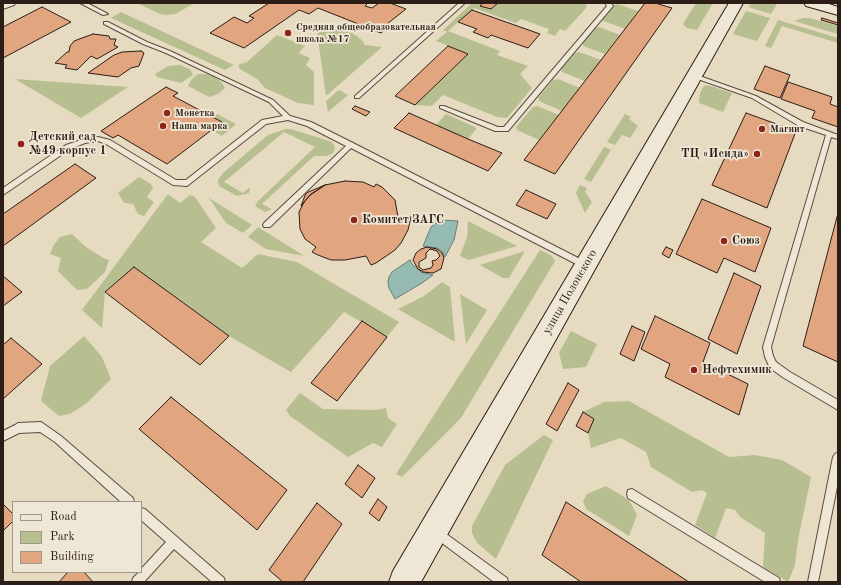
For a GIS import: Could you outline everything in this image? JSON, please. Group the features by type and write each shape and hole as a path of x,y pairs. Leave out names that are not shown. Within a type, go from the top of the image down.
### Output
{"main road":[{"name":"улица Полонского","path":"404,582 736,3"},
{"path":"811,3 838,11"}],"street":[{"path":"3,6 10,3"}],"lane":[{"path":"83,3 105,14"},
{"path":"357,97 462,3"},
{"path":"442,106 497,129 506,129 610,6 608,3"},
{"path":"106,23 145,44 168,52 271,101 288,118"},
{"path":"694,76 754,97 790,118 838,137"},
{"path":"3,192 68,147 84,141 98,139 108,142 175,183 187,183 264,122 288,118 309,124 585,265"},
{"path":"829,134 767,347 768,357 774,365 787,376 838,405"},
{"path":"266,225 351,145"},
{"path":"3,436 18,428 41,427 58,439 128,501"},
{"path":"813,582 838,457"},
{"path":"632,494 775,582"},
{"path":"142,514 220,582"},
{"path":"434,530 503,582"},
{"path":"137,582 173,542"}],"green space":[{"path":"137,3 195,3 175,14 166,15 160,14"},
{"path":"472,3 483,3 481,6 491,9 498,3 585,3 587,7 565,31 560,29 555,36 547,33 549,29 521,19 516,23 474,8 448,31 500,51 497,55 528,66 520,74 532,88 507,118 497,117 443,95 432,106 415,105 468,54 436,41 447,32 443,30"},
{"path":"696,3 713,3 697,30 687,28 683,24"},
{"path":"752,3 777,4 771,14 748,7"},
{"path":"617,4 638,11 625,29 603,21 602,19 614,5"},
{"path":"746,11 770,18 757,41 733,34"},
{"path":"121,12 234,65 225,70 111,18"},
{"path":"809,18 838,26 838,34 794,21"},
{"path":"778,20 838,38 838,43 782,26 771,48 765,46"},
{"path":"599,27 620,35 605,54 583,46 583,43 595,28"},
{"path":"333,29 352,33 362,40 365,45 382,47 326,96 317,32"},
{"path":"277,35 305,46 299,53 310,58 306,65 314,72 314,105 298,103 265,88 257,79 240,69 238,65 247,62"},
{"path":"579,52 601,60 585,81 562,72 561,69 575,53"},
{"path":"180,65 190,69 193,75 181,83 157,77 155,74 168,66"},
{"path":"198,74 207,74 215,77 225,88 218,94 209,97 188,86 191,80"},
{"path":"15,79 128,87 81,118"},
{"path":"558,79 580,88 562,111 539,101 538,98 553,80"},
{"path":"706,85 732,93 723,112 699,103 700,93"},
{"path":"339,90 348,95 328,112 326,101"},
{"path":"537,106 559,115 539,140 517,130 516,127 533,107"},
{"path":"217,114 236,124 222,136 211,130 222,122 213,117"},
{"path":"446,114 477,128 468,139 436,125"},
{"path":"625,114 631,117 629,119 638,126 630,138 622,135 615,145 607,142"},
{"path":"286,129 291,129 332,142 335,147 333,153 327,156 314,156 262,204 272,209 265,212 255,206 258,201 315,147 284,132 224,182 243,193 250,187 249,193 237,196 219,186 218,180 223,173 268,135"},
{"path":"604,147 611,150 591,182 584,179"},
{"path":"139,177 151,184 153,188 147,197 154,202 144,216 138,214 133,204 124,203 118,193"},
{"path":"580,185 587,188 585,192 592,202 585,213 576,193"},
{"path":"168,194 180,203 190,195 195,197 216,228 201,242 242,268 258,254 297,262 399,322 387,337 344,312 291,372 229,336 134,267 105,292 102,328 82,310"},
{"path":"209,198 252,225 243,233 226,223"},
{"path":"468,221 517,246 469,260 460,256 467,237"},
{"path":"258,227 304,256 266,249 248,237"},
{"path":"72,234 86,247 109,260 105,272 87,289 77,290 58,271 61,258 50,254 53,246 60,237"},
{"path":"540,250 551,255 555,261 461,418 402,477 396,474"},
{"path":"525,251 509,278 503,278 480,265"},
{"path":"442,282 450,287 455,342 398,309 424,296"},
{"path":"460,294 487,310 466,344"},
{"path":"571,331 597,344 586,367 563,369 559,353"},
{"path":"84,336 102,357 111,379 87,403 70,414 59,416 41,401 50,366"},
{"path":"300,393 323,409 376,410 386,408 388,418 397,424 382,447 373,443 348,457 290,416 286,410"},
{"path":"629,401 729,457 755,455 782,460 811,477 798,540 795,565 788,582 763,567 765,533 740,517 735,510 726,508 715,538 695,525 707,493 702,490 692,492 651,467 646,452 621,438 591,448 588,433 594,419 583,412 604,402"},
{"path":"544,435 553,440 496,559 477,543 472,533 472,526 505,465"},
{"path":"606,486 629,500 637,515 629,536 586,509 583,501 587,494"}],"water":[{"path":"440,220 458,221 454,240 445,257 442,251 437,248 423,246 431,227"},
{"path":"410,260 412,264 421,272 433,275 395,299 389,288 389,277 392,272"}],"building":[{"path":"269,3 366,3 367,4 365,6 372,8 379,3 390,3 406,9 387,24 390,25 381,33 318,8 309,14 299,10 244,48 210,33 234,17 247,23 254,18 249,16"},
{"path":"483,3 498,3 491,9 480,6"},
{"path":"645,3 655,3 672,8 555,174 524,160"},
{"path":"42,7 71,22 3,58 3,27"},
{"path":"472,10 540,34 528,48 491,35 488,38 473,32 477,29 458,22"},
{"path":"822,18 838,23 838,25 821,20"},
{"path":"93,34 109,36 110,39 116,39 114,45 118,47 97,59 91,56 77,70 65,68 67,65 55,63 67,52 69,52 70,46 74,41"},
{"path":"448,46 468,54 415,105 395,96"},
{"path":"141,51 144,53 139,66 131,68 118,77 88,73 114,55 122,52"},
{"path":"765,66 790,75 780,98 754,89"},
{"path":"788,82 832,97 830,104 838,107 838,127 812,118 815,111 781,99"},
{"name":"Наша марка","path":"166,87 178,93 173,96 222,122 167,164 118,135 113,138 101,131"},
{"path":"355,106 370,112 366,116 352,109"},
{"path":"409,113 502,153 488,171 394,128"},
{"name":"ТЦ «Исида»","path":"746,113 796,131 767,208 712,185"},
{"path":"75,164 96,178 3,246 3,214"},
{"name":"Комитет ЗАГС","path":"345,181 363,182 374,187 376,184 382,187 395,200 398,217 411,217 408,230 401,243 395,250 371,265 366,256 345,260 331,260 312,252 316,247 305,239 300,229 299,212 304,202 310,195 325,185"},
{"path":"325,185 310,195 301,206 306,193"},
{"path":"526,190 556,204 547,219 516,205"},
{"name":"Союз","path":"702,199 771,228 755,272 724,258 717,273 676,254"},
{"path":"838,213 838,362 803,346"},
{"path":"427,247 437,249 442,253 444,258 441,269 433,273 423,272 418,269 413,260 416,253","holes":["430,249 437,251 440,256 436,260 432,261 433,265 431,268 423,270 419,267 419,262 426,258 426,253"]},
{"path":"666,247 673,250 669,258 662,254"},
{"path":"134,267 229,336 200,365 105,292"},
{"path":"734,273 761,286 737,354 708,339"},
{"path":"3,276 22,292 3,306"},
{"name":"Нефтехимик","path":"655,316 710,343 703,362 748,384 739,415 665,377 670,364 641,349"},
{"path":"362,321 387,337 337,401 311,383"},
{"path":"632,326 645,332 634,361 620,354"},
{"path":"11,338 42,364 3,399 3,345"},
{"path":"568,383 579,390 557,431 546,424"},
{"path":"171,397 287,490 257,530 139,429"},
{"path":"583,412 594,419 588,433 576,426"},
{"path":"358,465 375,478 362,498 345,484"},
{"path":"378,499 387,507 379,521 369,513"},
{"path":"566,502 689,582 581,582 542,555"},
{"path":"317,503 342,524 303,582 283,582 269,570"},
{"path":"3,504 12,513 12,522 3,531"},
{"path":"67,573 85,573 93,582 59,582"}],"place":[{"name":"Средняя общеобразовательная школа №17","path":"288,33"},
{"name":"Монетка","path":"167,113"},
{"name":"Наша марка","path":"163,126"},
{"name":"Магнит","path":"762,129"},
{"name":"Детский сад №49 корпус 1","path":"21,144"},
{"name":"ТЦ «Исида»","path":"757,154"},
{"name":"Комитет ЗАГС","path":"354,220"},
{"name":"Союз","path":"724,241"},
{"name":"Нефтехимик","path":"694,370"}]}
